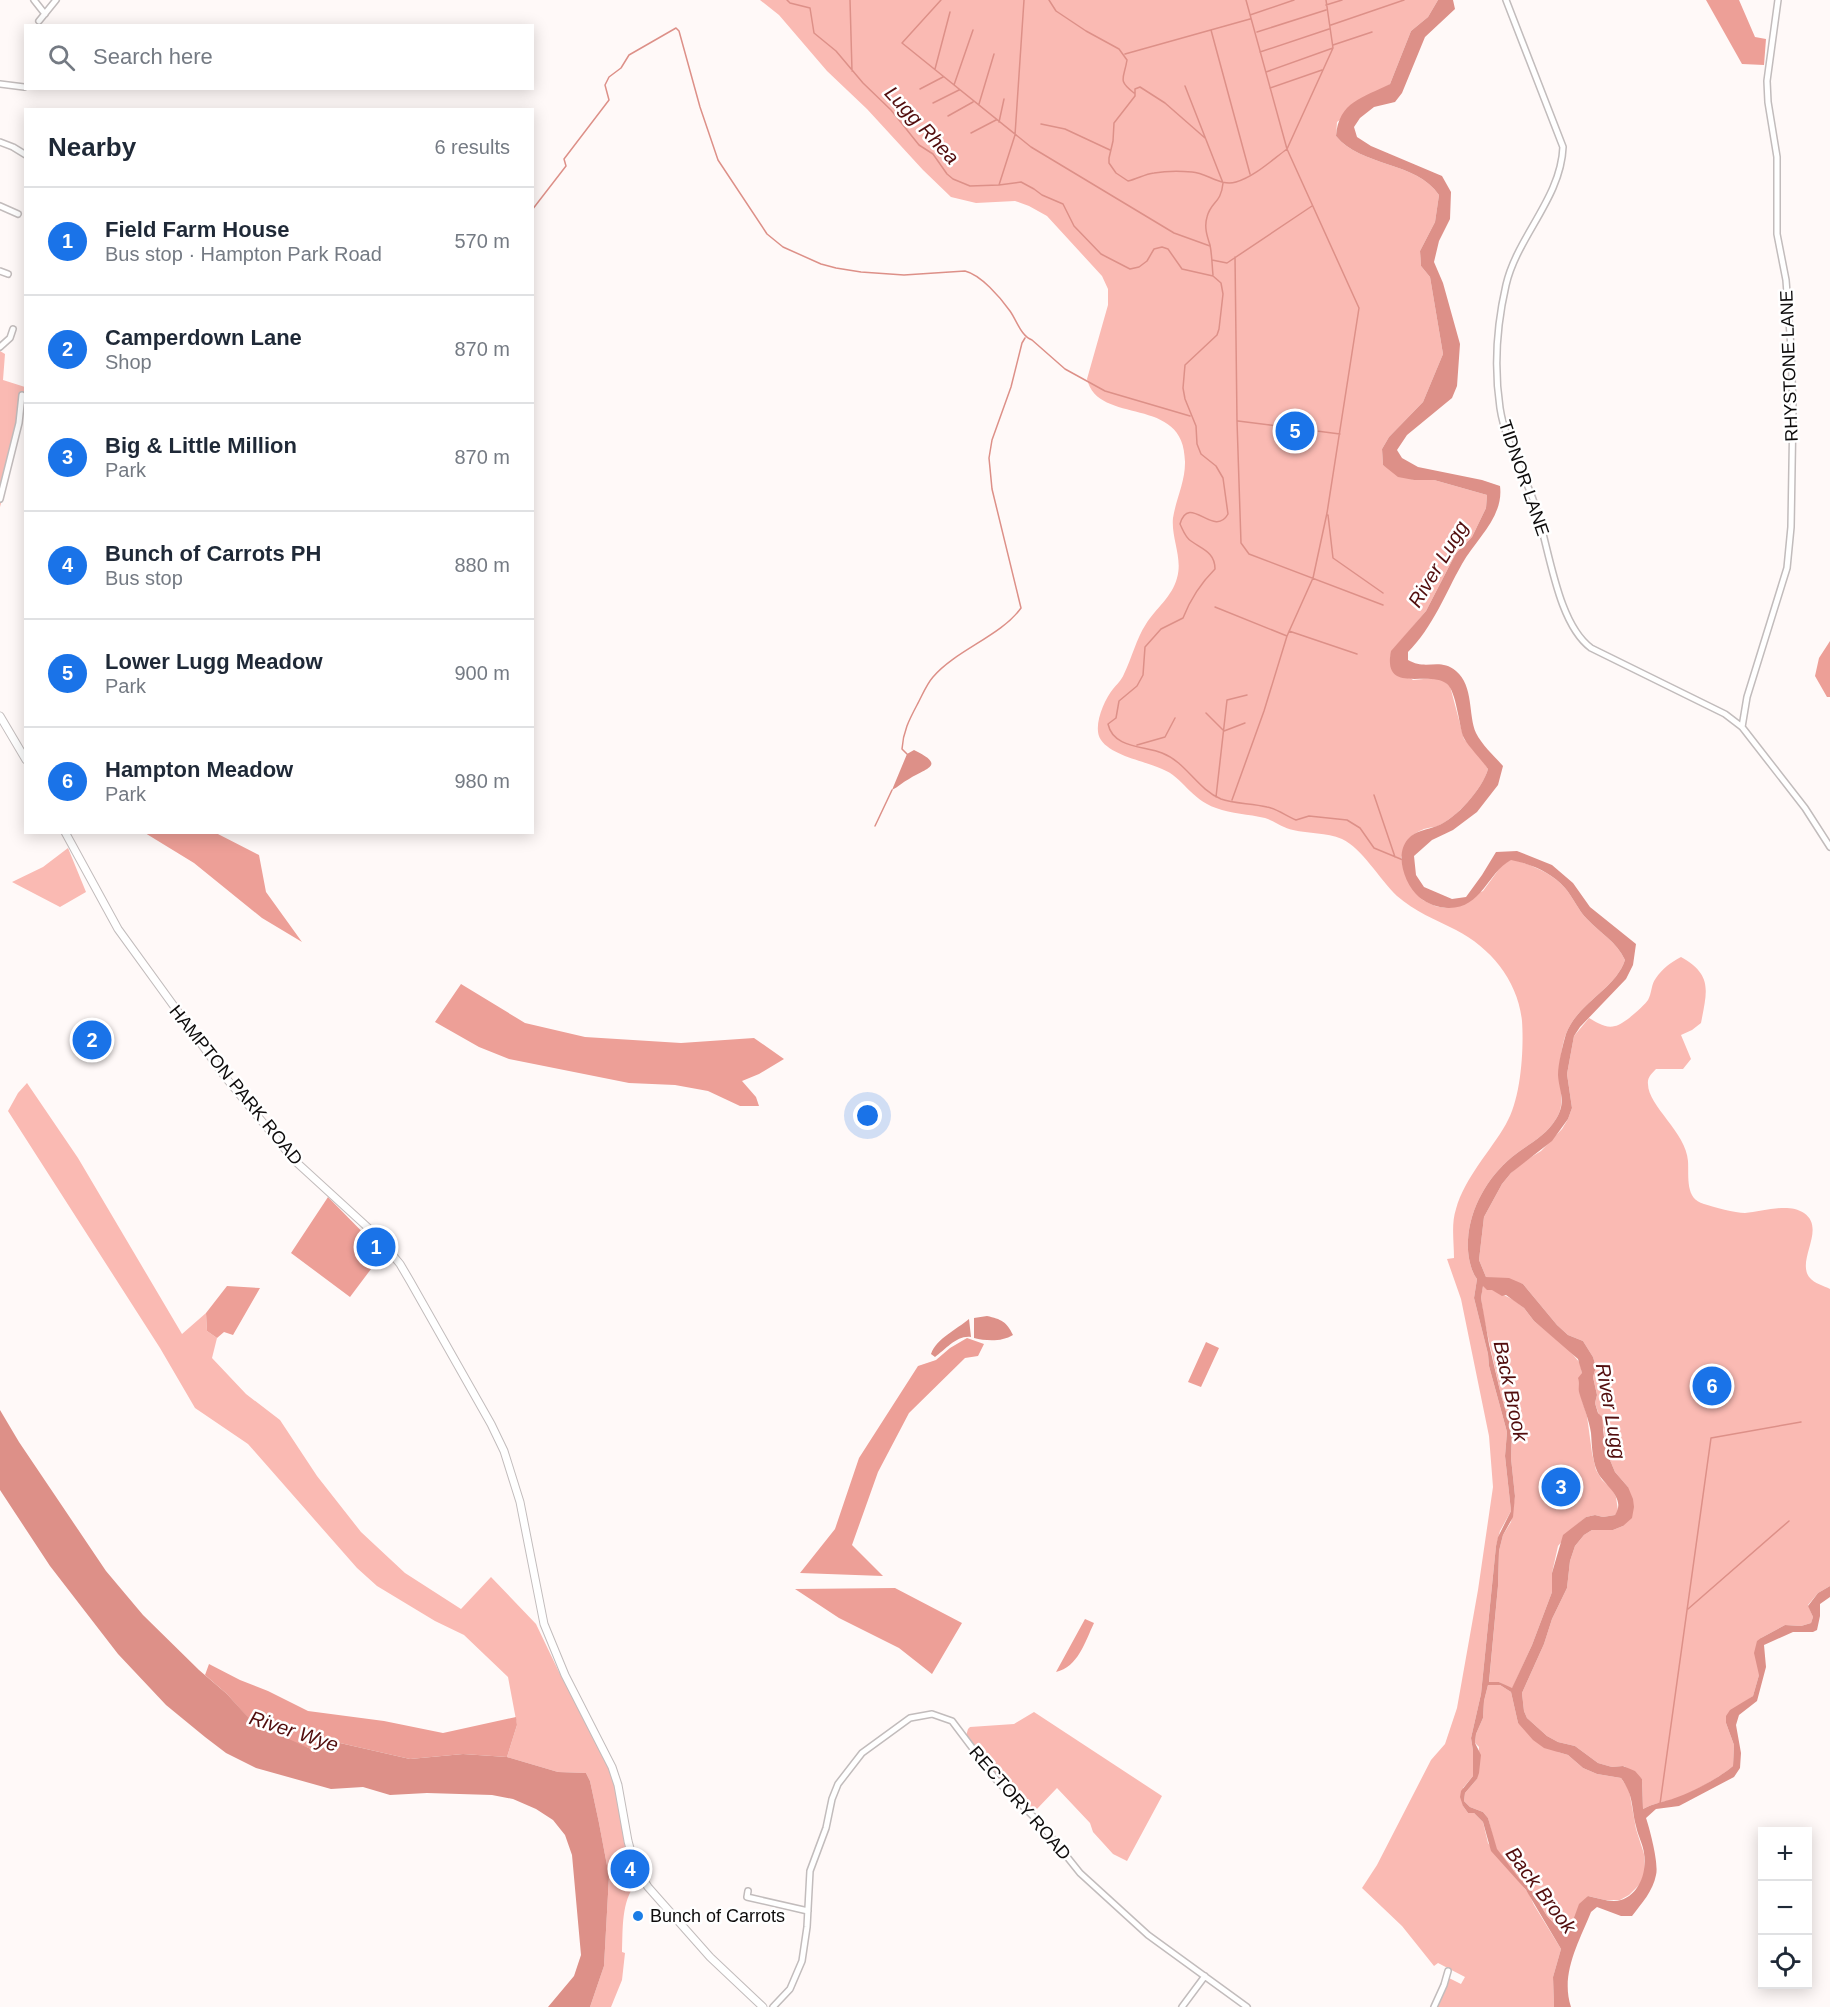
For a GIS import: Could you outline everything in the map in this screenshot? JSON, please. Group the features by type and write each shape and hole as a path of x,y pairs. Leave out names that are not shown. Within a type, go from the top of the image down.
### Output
{"main road":[{"path":"0,716 24,757"},
{"name":"HAMPTON PARK ROAD","path":"66,834 118,929 145,970 226,1078 294,1160 369,1228 400,1264 504,1451 520,1502 544,1624 565,1675 612,1767 622,1801 628,1841 635,1867 648,1887 710,1957 763,2007"}],"street":[{"path":"34,0 45,14"},
{"path":"39,21 56,0"},
{"name":"TIDNOR LANE","path":"1506,0 1563,147 1559,170 1512,267 1502,306 1498,377 1501,410 1508,437 1540,517 1562,601 1579,638 1600,653 1725,714 1742,727 1805,808 1830,847"},
{"name":"RHYSTONE LANE","path":"1742,727 1747,697 1787,568 1791,527 1793,408 1790,328 1786,280 1777,234 1777,157 1767,81 1778,0"},
{"path":"0,84 24,87"},
{"path":"0,142 24,154"},
{"path":"0,206 18,214"},
{"path":"0,271 8,274"},
{"path":"0,347 10,338 13,329"},
{"path":"0,499 19,423 22,395"},
{"name":"RECTORY ROAD","path":"773,2007 790,1989 802,1961 810,1871 826,1828 832,1798 838,1784 862,1753 901,1724 918,1715 939,1715 952,1721 998,1782 1040,1823 1080,1874 1148,1935 1247,2007"},
{"path":"747,1897 808,1911"},
{"path":"1434,2007 1448,1971"},
{"path":"1182,2007 1205,1976"}],"shaded area":[{"path":"760,0 1438,0 1428,17 1411,31 1390,84 1337,122 1336,136 1359,154 1417,176 1439,195 1435,222 1420,251 1421,266 1430,277 1443,354 1423,402 1389,437 1382,449 1383,465 1414,480 1434,480 1487,495 1486,508 1472,537 1456,553 1426,611 1392,651 1390,659 1413,680 1434,678 1450,686 1464,739 1488,769 1475,793 1462,808 1440,825 1424,829 1413,835 1401,859 1423,900 1445,908 1483,891 1502,865 1512,859 1547,873 1565,888 1584,915 1613,943 1625,960 1613,980 1579,1013 1566,1034 1560,1061 1561,1104 1558,1115 1547,1130 1512,1157 1495,1174 1476,1205 1468,1240 1472,1271 1477,1279 1474,1298 1507,1432 1505,1456 1511,1511 1500,1531 1496,1546 1481,1694 1471,1738 1473,1776 1463,1788 1463,1806 1468,1813 1474,1813 1483,1822 1488,1843 1529,1894 1561,1949 1553,1977 1554,2007 1435,2007 1449,1978 1461,1984 1465,1977 1438,1963 1434,1966 1402,1926 1362,1888 1377,1865 1431,1760 1445,1744 1457,1708 1478,1590 1493,1487 1489,1436 1461,1299 1447,1259 1454,1258 1454,1221 1460,1197 1506,1124 1515,1101 1522,1060 1523,1033 1515,992 1501,967 1481,946 1469,937 1425,915 1397,896 1357,849 1349,843 1324,834 1286,828 1265,818 1216,808 1200,799 1176,777 1155,766 1121,754 1106,746 1101,740 1098,721 1106,700 1123,676 1143,630 1175,585 1177,578 1179,563 1173,518 1185,470 1182,441 1172,427 1157,418 1107,403 1094,394 1087,379 1108,305 1108,289 1102,276 1047,216 1015,201 976,203 951,197 867,109 827,71 779,15"},
{"path":"1438,0 1453,0 1455,9 1425,37 1402,93 1395,102 1374,107 1360,118 1354,127 1357,137 1371,146 1442,176 1451,192 1450,219 1439,241 1434,262 1443,283 1460,344 1457,386 1452,398 1407,435 1397,450 1402,458 1418,467 1500,486 1500,497 1498,508 1488,527 1462,564 1425,632 1408,652 1408,660 1421,664 1444,665 1462,677 1468,692 1476,733 1503,766 1498,785 1477,812 1453,830 1432,840 1414,856 1416,875 1424,887 1452,899 1466,897 1496,852 1517,851 1552,865 1573,883 1590,907 1636,944 1633,965 1626,979 1574,1036 1567,1074 1572,1108 1568,1119 1552,1141 1511,1173 1502,1184 1484,1217 1479,1260 1486,1277 1509,1278 1523,1284 1557,1325 1568,1335 1583,1341 1593,1357 1596,1367 1593,1377 1597,1395 1595,1403 1602,1417 1605,1448 1615,1472 1628,1487 1634,1507 1632,1518 1623,1526 1613,1530 1592,1530 1584,1535 1575,1546 1570,1561 1567,1588 1522,1693 1524,1711 1527,1718 1547,1736 1558,1742 1575,1746 1598,1763 1612,1767 1623,1766 1635,1771 1642,1779 1643,1809 1681,1796 1713,1780 1733,1766 1734,1745 1726,1723 1726,1716 1730,1710 1753,1696 1759,1675 1754,1653 1757,1641 1785,1625 1801,1626 1811,1623 1813,1617 1808,1606 1818,1593 1830,1586 1830,1597 1820,1604 1817,1630 1793,1632 1764,1645 1766,1667 1757,1701 1739,1715 1736,1725 1741,1753 1740,1768 1734,1777 1679,1806 1656,1809 1646,1818 1657,1870 1652,1886 1647,1897 1632,1916 1621,1916 1597,1907 1591,1912 1569,1970 1568,1995 1571,2007 1554,2007 1553,1977 1561,1949 1526,1890 1491,1851 1483,1822 1474,1813 1468,1813 1460,1797 1461,1791 1473,1776 1471,1738 1481,1694 1496,1546 1511,1511 1505,1456 1507,1432 1474,1298 1477,1279 1472,1271 1468,1240 1476,1205 1495,1174 1512,1157 1542,1135 1556,1119 1562,1102 1558,1070 1566,1034 1579,1013 1613,980 1625,960 1613,943 1584,915 1559,882 1533,866 1511,860 1496,873 1477,896 1460,906 1449,908 1433,905 1419,897 1409,885 1403,870 1402,853 1408,839 1414,834 1437,826 1460,810 1475,794 1488,769 1463,736 1455,700 1447,684 1439,680 1400,677 1393,673 1390,665 1391,651 1426,611 1456,553 1472,537 1486,508 1487,495 1434,480 1398,477 1383,465 1382,449 1389,437 1423,402 1443,354 1430,277 1421,266 1420,251 1435,222 1439,195 1417,176 1359,154 1336,136 1338,124 1347,108 1362,97 1390,84 1411,31 1428,17","holes":["1483,1286 1502,1296 1506,1295 1524,1308 1534,1321 1578,1359 1582,1373 1578,1378 1579,1392 1590,1428 1595,1466 1618,1502 1615,1515 1586,1517 1563,1535 1552,1573 1552,1592 1532,1645 1512,1688 1499,1682 1489,1682 1499,1551 1503,1535 1513,1517 1515,1496 1511,1458 1512,1431 1489,1344 1481,1298","1488,1685 1500,1685 1511,1692 1518,1723 1533,1740 1544,1748 1568,1755 1583,1768 1597,1774 1621,1778 1630,1796 1645,1860 1641,1881 1633,1893 1621,1900 1609,1901 1588,1896 1579,1904 1567,1937 1547,1916 1530,1888 1520,1879 1497,1849 1488,1818 1483,1812 1470,1807 1464,1801 1465,1793 1477,1779 1479,1773 1481,1755 1475,1743 1483,1718"]},
{"path":"1706,0 1739,0 1755,37 1766,39 1764,65 1742,64"},
{"path":"0,351 5,354 3,380 24,387 24,396 20,432 0,507"},
{"path":"1830,641 1830,697 1827,697 1815,676 1819,658"},
{"path":"914,750 930,760 930,766 892,790 907,754"},
{"path":"147,834 218,834 259,855 266,892 302,942 262,918 194,863"},
{"path":"68,848 86,892 60,907 12,882 43,867"},
{"path":"1681,957 1698,970 1703,977 1706,993 1701,1023 1681,1035 1691,1059 1683,1069 1656,1069 1648,1082 1654,1101 1686,1150 1691,1192 1698,1201 1704,1204 1736,1212 1790,1208 1804,1213 1813,1228 1806,1271 1812,1280 1830,1289 1830,1586 1818,1593 1808,1605 1813,1617 1811,1623 1801,1626 1785,1625 1761,1638 1759,1675 1753,1696 1743,1703 1726,1723 1734,1745 1733,1766 1689,1793 1643,1809 1642,1779 1624,1766 1612,1767 1598,1763 1575,1746 1558,1742 1547,1736 1527,1718 1524,1711 1522,1693 1567,1588 1570,1561 1575,1546 1584,1535 1592,1530 1613,1530 1623,1526 1628,1487 1615,1472 1605,1448 1604,1430 1595,1403 1597,1395 1593,1377 1596,1367 1583,1341 1568,1335 1557,1325 1523,1284 1486,1277 1479,1260 1484,1217 1502,1184 1523,1162 1541,1151 1562,1129 1568,1119 1572,1108 1567,1074 1574,1036 1589,1018 1608,1027 1619,1025 1628,1019 1648,1000 1654,980 1670,963"},
{"path":"461,984 525,1023 585,1037 681,1043 754,1038 784,1059 742,1081 756,1097 759,1106 740,1106 708,1091 675,1085 629,1083 509,1059 479,1047 435,1022"},
{"path":"27,1083 78,1158 182,1334 206,1313 207,1331 217,1338 212,1358 246,1394 280,1420 317,1476 361,1532 405,1573 461,1609 491,1577 536,1624 608,1767 618,1794 627,1853 636,1883 625,1907 622,1952 625,1953 622,1980 611,2007 590,2007 604,1966 609,1876 590,1781 586,1773 558,1772 507,1757 517,1725 508,1677 464,1635 435,1621 377,1586 357,1568 248,1444 195,1408 160,1348 8,1111 18,1093"},
{"path":"328,1197 383,1253 350,1297 291,1253"},
{"path":"1483,1285 1514,1300 1524,1308 1534,1321 1569,1350 1580,1363 1582,1373 1579,1390 1587,1416 1596,1470 1602,1480 1612,1489 1618,1511 1615,1515 1586,1517 1558,1546 1552,1573 1552,1592 1512,1689 1499,1682 1489,1683 1499,1551 1503,1535 1511,1522 1515,1496 1511,1458 1512,1431 1501,1395 1484,1319 1481,1298"},
{"path":"227,1286 260,1288 233,1335 224,1332 217,1338 207,1331 206,1313"},
{"path":"987,1316 1003,1322 1013,1335 994,1340 974,1338 974,1318"},
{"path":"969,1319 971,1337 956,1340 935,1357 931,1354 942,1339"},
{"path":"967,1338 984,1344 978,1356 965,1358 909,1413 878,1472 852,1545 883,1576 800,1573 835,1529 859,1458 918,1366 936,1360"},
{"path":"1206,1342 1219,1348 1201,1387 1188,1382"},
{"path":"0,1410 106,1571 143,1615 227,1694 257,1727 311,1749 331,1747 340,1743 410,1759 463,1754 507,1757 558,1772 586,1773 590,1781 609,1876 604,1966 590,2007 548,2007 574,1976 581,1955 572,1855 565,1835 553,1820 536,1809 513,1799 492,1795 427,1793 390,1795 363,1787 331,1789 256,1768 226,1753 166,1705 118,1654 50,1566 0,1490"},
{"path":"895,1588 962,1623 932,1674 899,1648 839,1618 795,1589"},
{"path":"1085,1619 1094,1623 1084,1646 1070,1665 1056,1672"},
{"path":"209,1664 308,1711 384,1721 443,1733 516,1717 517,1725 507,1757 463,1754 410,1759 340,1743 331,1747 311,1749 257,1728 227,1694 205,1675"},
{"path":"1488,1685 1500,1685 1511,1692 1518,1723 1558,1752 1568,1755 1583,1768 1597,1774 1621,1778 1629,1790 1636,1829 1644,1854 1645,1872 1640,1884 1620,1900 1605,1900 1588,1896 1567,1937 1547,1916 1530,1888 1496,1849 1488,1818 1483,1812 1470,1807 1464,1801 1465,1793 1477,1779 1479,1747 1475,1743 1476,1734 1483,1718"},
{"path":"1034,1712 1162,1796 1127,1861 1113,1854 1093,1832 1090,1823 1057,1788 1035,1811 1003,1783 966,1736 970,1727 1014,1724"}],"waterway":[{"name":"Lugg Rhea","path":"787,0 790,3 810,8 814,33 836,51 863,83 891,110 919,145 933,154 953,179 970,186 1021,182 1063,204 1074,226 1101,254 1130,269 1139,267 1147,261 1154,249 1162,247 1168,249 1182,269 1213,276 1221,283 1223,294 1217,335 1185,365 1183,388 1196,426 1197,444 1201,454 1216,466 1223,478 1228,514 1216,522 1189,512 1184,515 1180,524 1189,539 1210,555 1215,569 1196,592 1183,618 1161,629 1145,647 1143,675 1137,686 1119,701 1116,718 1108,724 1116,738 1130,745 1170,757 1205,789 1221,799 1271,808 1296,820 1309,816 1347,820 1360,828 1374,848 1403,860"},
{"path":"850,0 852,71"},
{"path":"941,0 902,43 1031,147 1174,233 1210,246"},
{"path":"999,185 1015,135 1024,0"},
{"path":"1049,0 1056,11 1119,49 1127,60 1123,75 1125,85 1134,93"},
{"path":"1205,138 1165,103 1140,87 1135,89 1135,96 1114,123 1109,163 1116,173 1128,181 1151,174 1178,171 1198,173 1230,183 1263,168 1287,149 1246,0"},
{"path":"1250,15 1294,0"},
{"path":"1232,800 1264,711 1287,636 1313,578 1327,513 1359,308 1287,149 1333,48 1326,0"},
{"path":"1326,5 1342,0"},
{"path":"1331,25 1404,0"},
{"path":"1257,32 1326,10"},
{"path":"935,69 950,12"},
{"path":"1125,54 1250,19"},
{"path":"534,207 566,166 564,159 609,100 605,85 609,77 621,68 629,55 676,28 679,31 700,107 718,160 767,234 783,247 821,264 861,272 904,275 965,271 971,273 990,287 1001,299 1025,335 1065,369 1105,391 1190,416"},
{"path":"1260,52 1329,29"},
{"path":"954,85 973,30"},
{"path":"1211,30 1250,174"},
{"path":"1333,45 1372,32"},
{"path":"1266,72 1333,48"},
{"path":"979,104 994,54"},
{"path":"1270,88 1322,70"},
{"path":"920,89 943,77"},
{"path":"1185,86 1223,183 1220,195 1206,221 1213,275"},
{"path":"933,103 959,90"},
{"path":"999,122 1004,99"},
{"path":"948,116 973,102"},
{"path":"971,133 996,120"},
{"path":"1041,124 1065,129 1110,150"},
{"path":"1212,260 1227,263 1312,206"},
{"path":"1235,257 1241,543 1249,554 1383,605"},
{"path":"907,754 902,749 905,732 931,680 943,667 1002,627 1021,608 992,489 989,458 992,440 1025,338"},
{"path":"1238,421 1340,434"},
{"path":"1328,515 1333,558 1383,593"},
{"path":"1215,607 1287,636"},
{"path":"1289,631 1357,654"},
{"path":"1216,797 1227,700 1247,695"},
{"path":"1206,713 1224,731 1245,723"},
{"path":"1137,745 1165,737 1175,718"},
{"path":"875,826 892,790"},
{"path":"1374,795 1395,857"},
{"path":"1660,1804 1711,1438 1801,1422"},
{"path":"1688,1609 1789,1521"}],"place":[{"name":"Lower Lugg Meadow","path":"1295,431"},
{"name":"Camperdown Lane","path":"92,1040"},
{"name":"Field Farm House","path":"376,1247"},
{"name":"Hampton Meadow","path":"1712,1386"},
{"name":"Big & Little Million","path":"1561,1487"},
{"name":"Bunch of Carrots PH","path":"630,1869"},
{"name":"Bunch of Carrots","path":"638,1916"}],"water label":[{"name":"River Lugg","path":"1438,564"},
{"name":"Back Brook","path":"1511,1391"},
{"name":"River Lugg","path":"1611,1411"},
{"name":"River Wye","path":"294,1731"},
{"name":"Back Brook","path":"1541,1890"}]}
